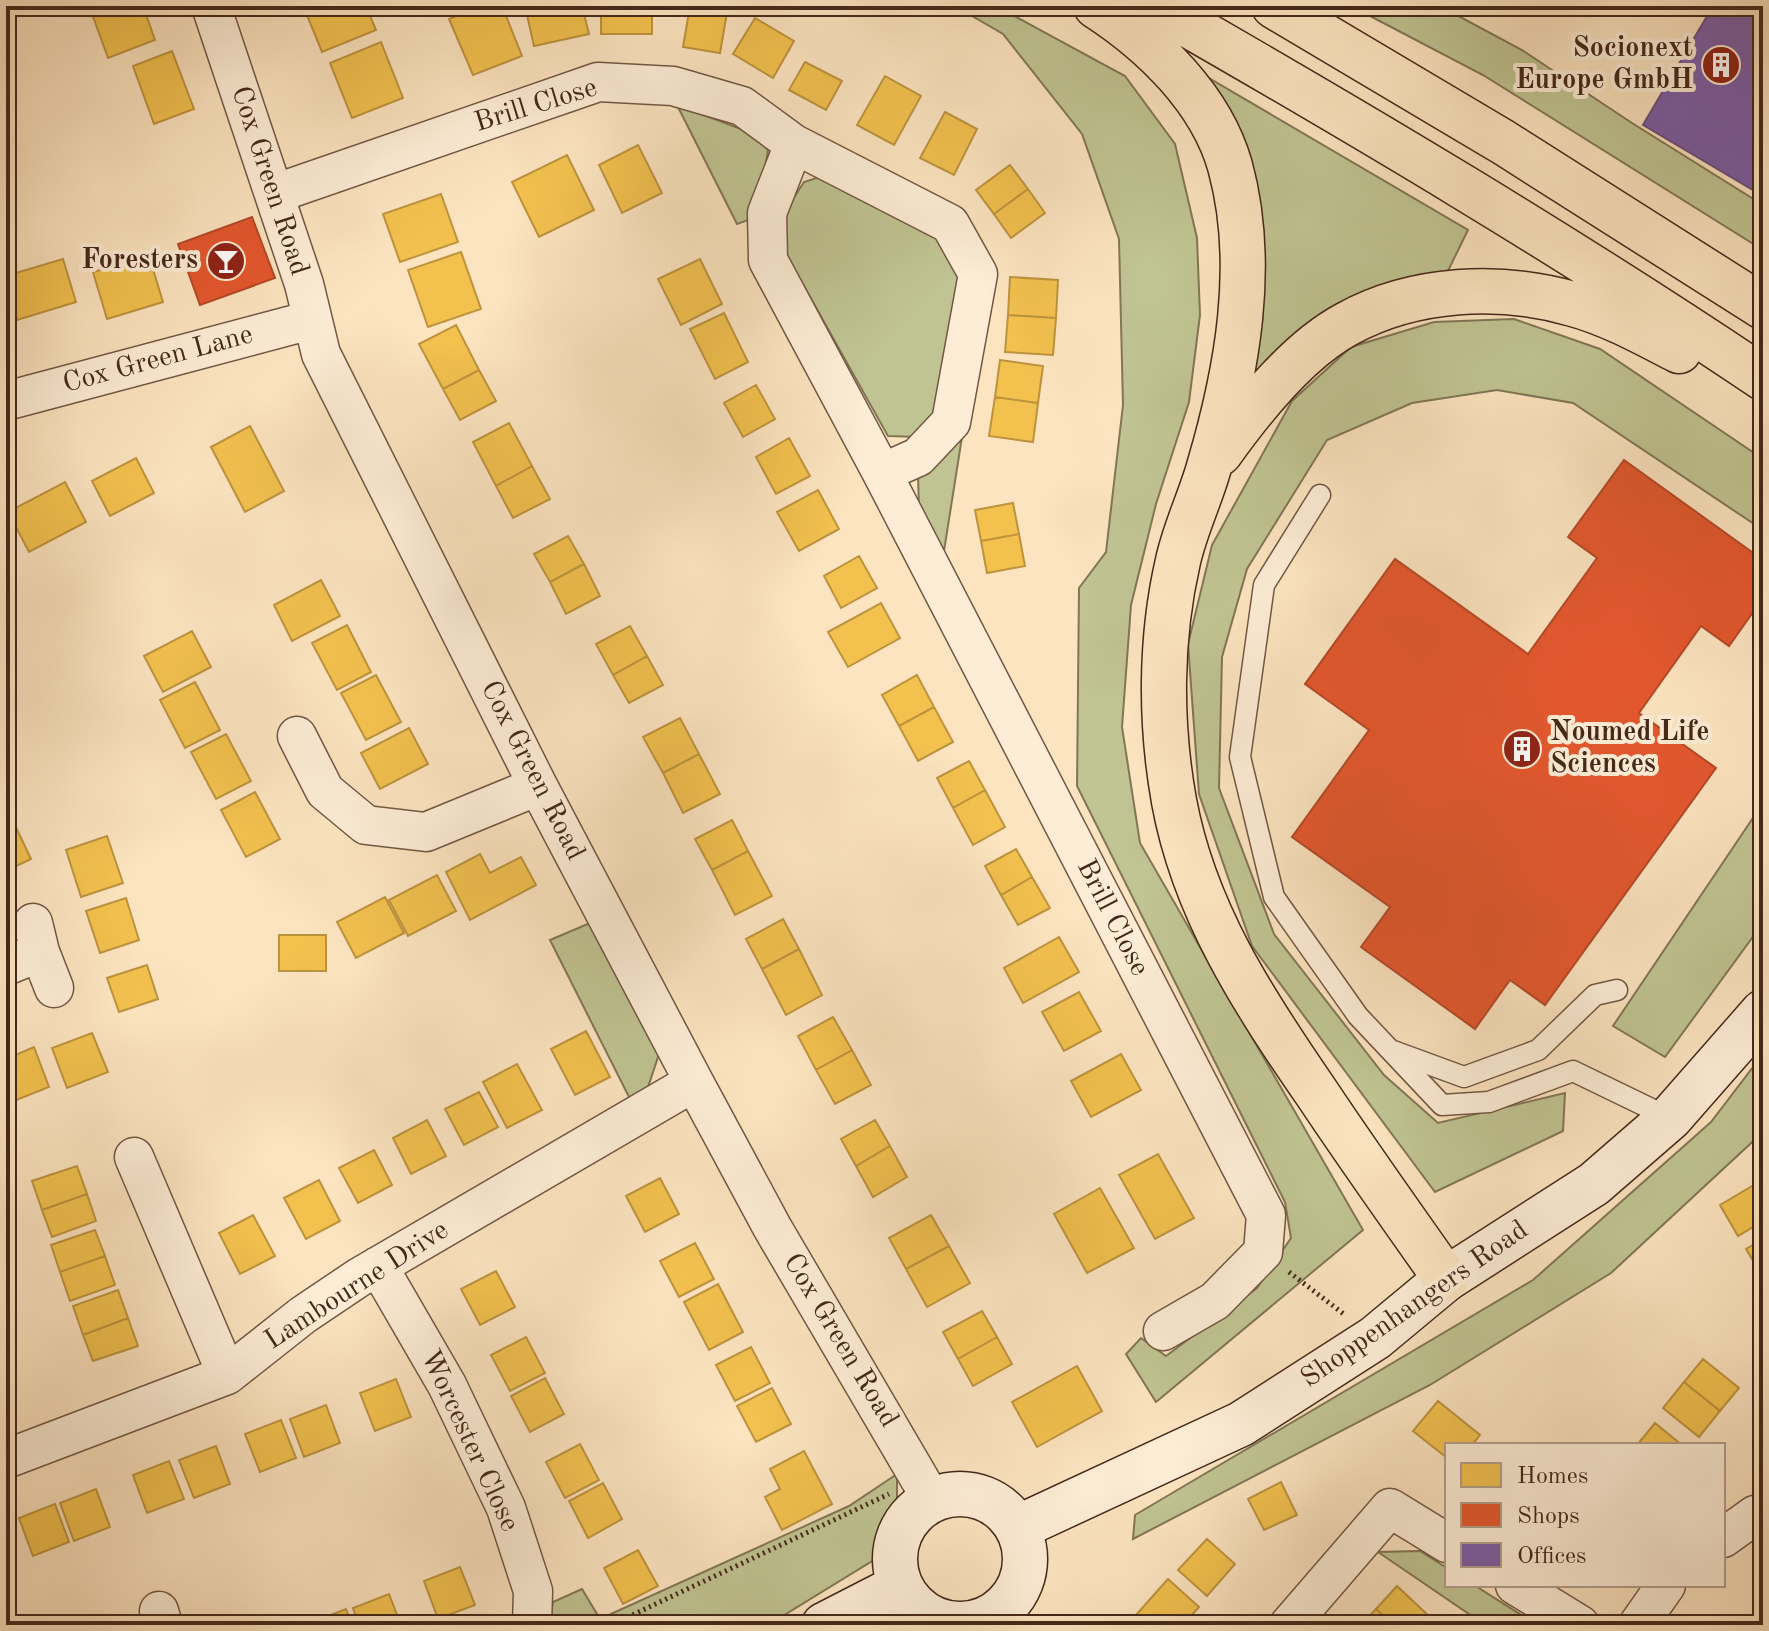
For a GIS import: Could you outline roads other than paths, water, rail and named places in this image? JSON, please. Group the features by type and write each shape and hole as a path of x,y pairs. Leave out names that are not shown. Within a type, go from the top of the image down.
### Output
{"highway":[{"path":"1096,6 1153,51 1185,85 1216,134 1229,164 1241,229 1241,304 1229,390 1208,470 1178,562 1165,652 1167,756 1183,847 1218,935 1270,1027 1446,1279"},
{"path":"1155,6 1527,226 1763,378"},
{"path":"1274,6 1503,142 1763,307"},
{"path":"1208,470 1246,417 1319,343 1347,324 1386,307 1431,296 1475,290 1513,292 1573,303 1636,329 1763,393"}],"street":[{"name":"Cox Green Road","path":"211,6 304,284 321,354 538,786 694,1082 772,1227 927,1489"},
{"name":"Brill Close","path":"274,194 598,82 673,86 742,106 794,144 950,224 978,274 951,422 918,457 882,473"},
{"name":"Brill Close","path":"794,144 767,213 768,260 882,473 1266,1215 1263,1252 1215,1301 1163,1331"},
{"name":"Cox Green Lane","path":"6,401 311,320"},
{"path":"297,736 325,791 366,825 426,832 538,786"},
{"path":"26,947 54,988"},
{"name":"Shoppenhangers Road","path":"1017,1528 1241,1424 1375,1338 1446,1279 1594,1184 1670,1118 1763,1012"},
{"name":"Lambourne Drive","path":"6,1459 227,1375 303,1315 378,1266 694,1082"},
{"path":"134,1157 171,1198 227,1375"},
{"name":"Worcester Close","path":"378,1266 447,1385 506,1508 533,1591 532,1625"},
{"path":"927,1489 990,1501 1017,1528 1024,1546 1025,1565 1020,1583 1000,1619 953,1623 931,1618 913,1605 900,1586 895,1567 896,1546 903,1527 927,1489"},
{"path":"1289,1625 1390,1508 1445,1542"},
{"path":"1725,1537 1755,1515 1763,1513"},
{"path":"824,1625 900,1586"},
{"path":"1518,1587 1580,1625"},
{"path":"1638,1625 1665,1587"}],"lane":[{"path":"1320,495 1264,585 1240,757 1274,897 1358,1016 1442,1105 1489,1102 1573,1071 1670,1118"},
{"path":"1390,1050 1464,1077 1538,1050 1595,995 1617,990"}],"place":[{"name":"Socionext Europe GmbH","path":"1721,65"},
{"name":"Foresters","path":"226,261"},
{"name":"Noumed Life Sciences","path":"1522,749"}]}
